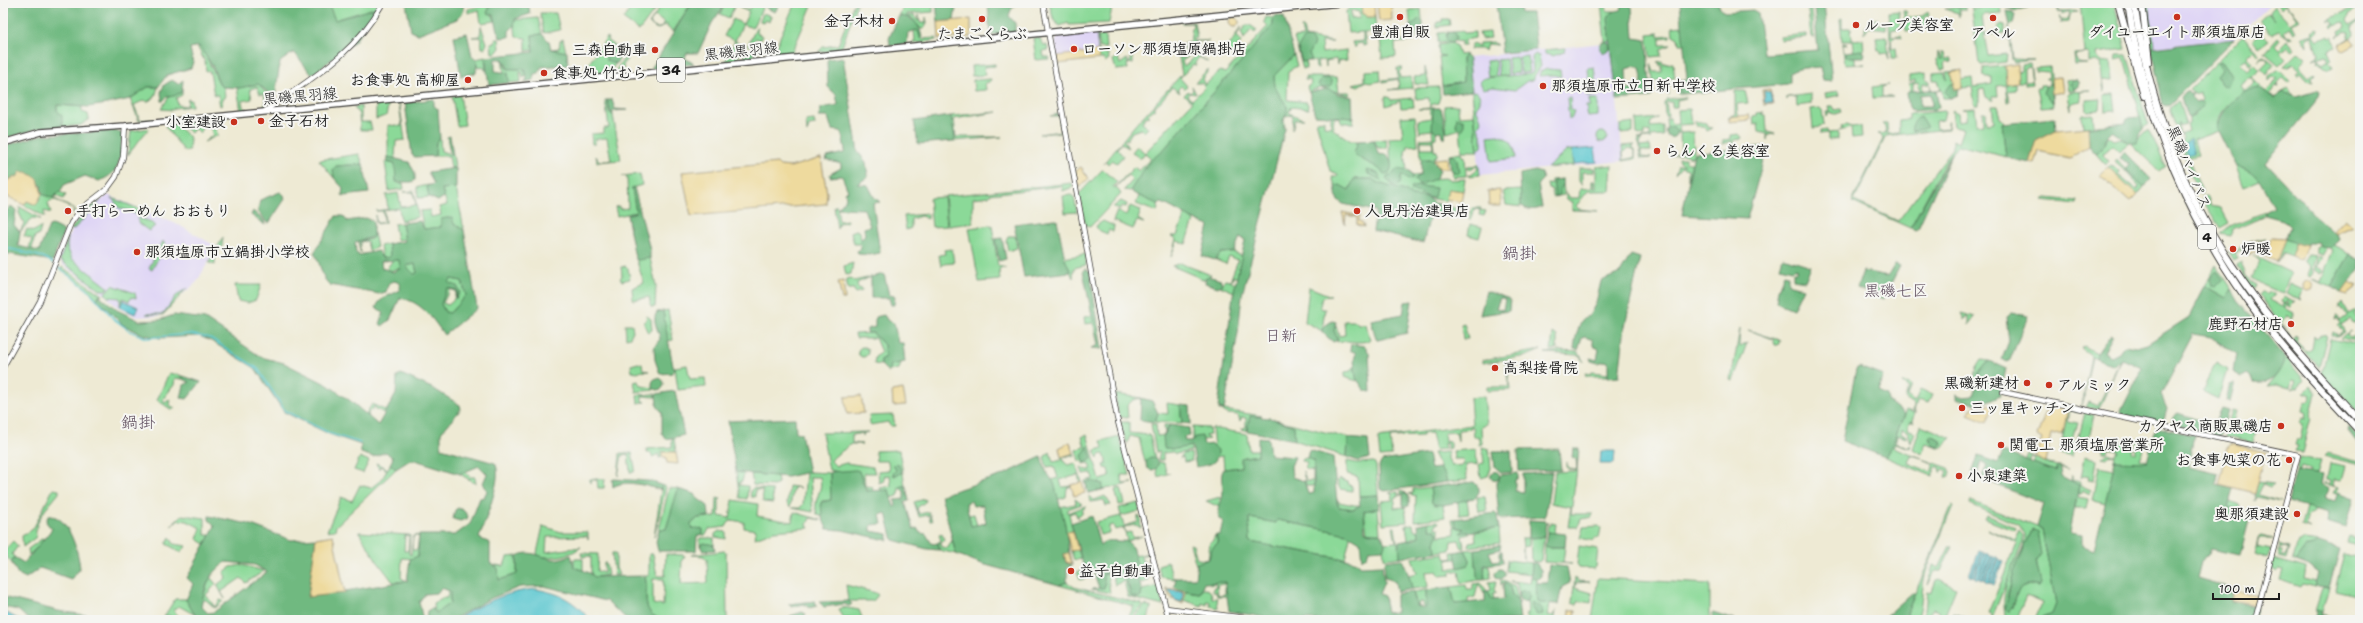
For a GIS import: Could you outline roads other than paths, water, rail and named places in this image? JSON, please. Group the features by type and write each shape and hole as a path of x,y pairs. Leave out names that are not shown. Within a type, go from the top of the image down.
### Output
{"highway":[{"name":"4","path":"2118,3 2138,78 2154,117"},
{"name":"黒磯バイパス","path":"2128,3 2138,56 2154,117 2189,205 2239,289 2290,354 2360,432"},
{"name":"黒磯バイパス","path":"2134,3 2147,67 2157,104 2186,181 2223,251 2264,311 2360,421"},
{"name":"4","path":"2142,3 2147,50 2157,104"}],"main road":[{"name":"黒磯黒羽線","path":"3,142 41,132 125,126 1340,3"}],"street":[{"path":"265,111 348,51 367,28 383,3"},
{"path":"1043,3 1117,418 1169,620"},
{"path":"3,367 40,301 71,222 81,209 108,188 116,177 123,157 125,126"},
{"path":"2003,392 2298,455 2256,620"},
{"path":"1166,608 1261,620"}],"water":[{"path":"1764,91 1770,92 1772,103 1765,103"},
{"path":"2190,139 2194,153 2188,155 2185,143"},
{"path":"1595,148 1597,162 1574,164 1572,150"},
{"path":"123,300 138,307 135,314 120,307"},
{"path":"1601,451 1615,451 1614,464 1600,464"},
{"path":"1978,551 1981,552 1971,576 1969,575"},
{"path":"1982,552 1984,553 1974,577 1972,576"},
{"path":"1985,553 1988,554 1978,579 1975,578"},
{"path":"1988,555 1991,556 1981,580 1979,579"},
{"path":"1992,556 1994,557 1984,581 1982,580"},
{"path":"1995,557 1997,558 1988,583 1985,582"},
{"path":"1998,559 2001,560 1991,584 1989,583"},
{"path":"2002,560 2004,561 1994,585 1992,584"},
{"path":"536,589 553,593 566,599 578,607 591,620 544,620 527,618 508,620 456,620 474,609 504,595"},
{"path":"1168,590 1183,592 1182,602 1175,600"},
{"path":"3,611 20,620 3,620"}],"waterway":[{"path":"3,247 43,257 53,263"},
{"path":"56,266 88,290 115,320 130,331 147,338 189,334 210,338 258,369 285,411 331,434 360,443"}],"place":[{"name":"豊浦自販","path":"1400,17"},
{"name":"ダイユーエイト那須塩原店","path":"2177,17"},
{"name":"アベル","path":"1993,18"},
{"name":"たまごくらぶ","path":"982,19"},
{"name":"金子木材","path":"892,21"},
{"name":"ループ美容室","path":"1856,25"},
{"name":"ローソン那須塩原鍋掛店","path":"1074,49"},
{"name":"三森自動車","path":"655,50"},
{"name":"食事処 竹むら","path":"544,73"},
{"name":"お食事処 高柳屋","path":"468,80"},
{"name":"那須塩原市立日新中学校","path":"1543,86"},
{"name":"金子石材","path":"261,121"},
{"name":"小室建設","path":"234,122"},
{"name":"らんくる美容室","path":"1657,151"},
{"name":"手打らーめん おおもり","path":"68,211"},
{"name":"人見丹治建具店","path":"1357,211"},
{"name":"炉暖","path":"2233,249"},
{"name":"那須塩原市立鍋掛小学校","path":"137,252"},
{"name":"鹿野石材店","path":"2291,324"},
{"name":"高梨接骨院","path":"1495,368"},
{"name":"黒磯新建材","path":"2027,383"},
{"name":"アルミック","path":"2049,385"},
{"name":"三ッ星キッチン","path":"1962,408"},
{"name":"カクヤス商販黒磯店","path":"2281,426"},
{"name":"関電工 那須塩原営業所","path":"2001,445"},
{"name":"お食事処菜の花","path":"2289,460"},
{"name":"小泉建築","path":"1959,476"},
{"name":"奥那須建設","path":"2297,514"},
{"name":"益子自動車","path":"1071,571"}],"district":[{"name":"鍋掛","path":"1519,253"},
{"name":"黒磯七区","path":"1896,290"},
{"name":"日新","path":"1281,335"},
{"name":"鍋掛","path":"138,422"}]}
